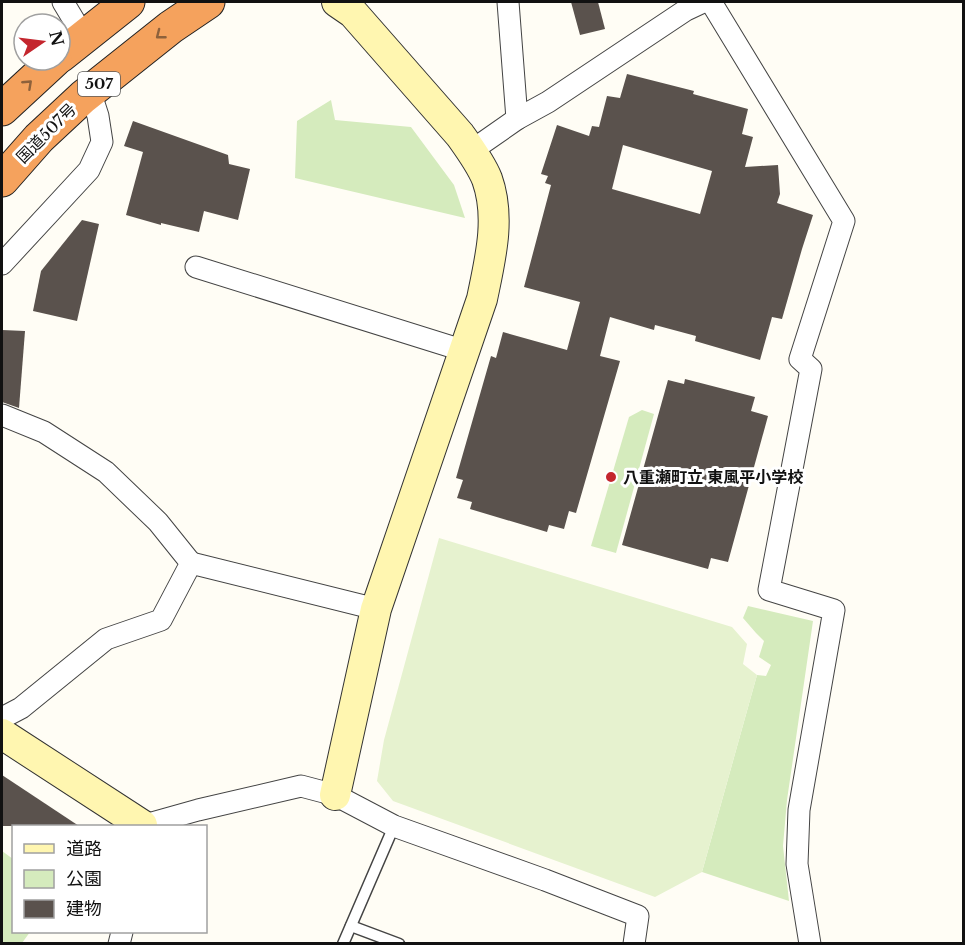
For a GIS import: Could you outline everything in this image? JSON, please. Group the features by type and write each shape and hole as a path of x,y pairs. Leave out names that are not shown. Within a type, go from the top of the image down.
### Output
{"highway":[{"path":"72,46 128,2"},
{"name":"国道507号","path":"2,180 39,138 90,91 171,27 208,2"},
{"path":"2,109 42,72"}],"street":[{"path":"335,795 376,609 482,299 491,253 494,220 487,178 460,135 353,13 337,2"},
{"path":"508,2 518,119"},
{"path":"471,151 686,9 703,2"},
{"path":"711,2 844,222 800,359 811,369 769,590 834,610 799,810 797,864 810,944"},
{"path":"2,264 89,170 102,142 98,116 90,91"},
{"path":"196,267 465,351"},
{"path":"2,416 44,432 106,472 158,522 191,563 376,609"},
{"path":"2,718 21,708 106,639 161,620 191,563"},
{"path":"2,734 140,825"},
{"path":"146,825 301,786 335,795 394,826 638,916 634,944"}],"lane":[{"path":"343,944 394,826"},
{"path":"351,926 399,944"}],"green space":[{"path":"331,100 335,120 411,127 454,185 465,218 295,178 297,121"},
{"path":"642,410 654,414 616,553 591,546 629,417"},
{"path":"439,538 732,627 747,644 743,664 757,675 702,872 655,897 393,801 377,781 384,740"},
{"path":"748,606 813,621 787,800 783,846 789,901 702,872 757,675 766,676 771,665 759,657 764,641 743,618"},
{"path":"2,851 12,858 12,933 29,933 22,943 2,943"}],"building":[{"path":"571,2 598,2 605,29 580,35"},
{"path":"627,74 694,91 693,94 748,109 742,134 753,137 745,167 778,165 780,194 777,203 813,215 782,319 772,317 760,360 695,341 696,336 655,325 654,330 610,317 600,356 620,361 576,513 569,511 564,529 549,525 547,532 470,509 472,502 457,498 463,480 456,478 491,356 496,358 503,332 567,350 580,302 524,287 551,185 545,183 548,176 541,174 557,125 589,136 592,126 599,127 607,96 620,98","holes":["623,145 712,171 700,214 612,189"]},
{"path":"133,121 228,155 229,164 250,169 238,220 204,211 199,232 161,223 161,225 126,215 143,152 124,146"},
{"path":"82,220 99,224 77,321 33,311 41,271"},
{"path":"2,330 25,331 19,408 2,402"},
{"path":"685,379 755,397 751,411 768,416 728,562 711,558 708,569 622,545 668,380 684,384"},
{"path":"2,775 77,825 12,825 2,826"}],"place":[{"name":"八重瀬町立 東風平小学校","path":"611,477"}]}
